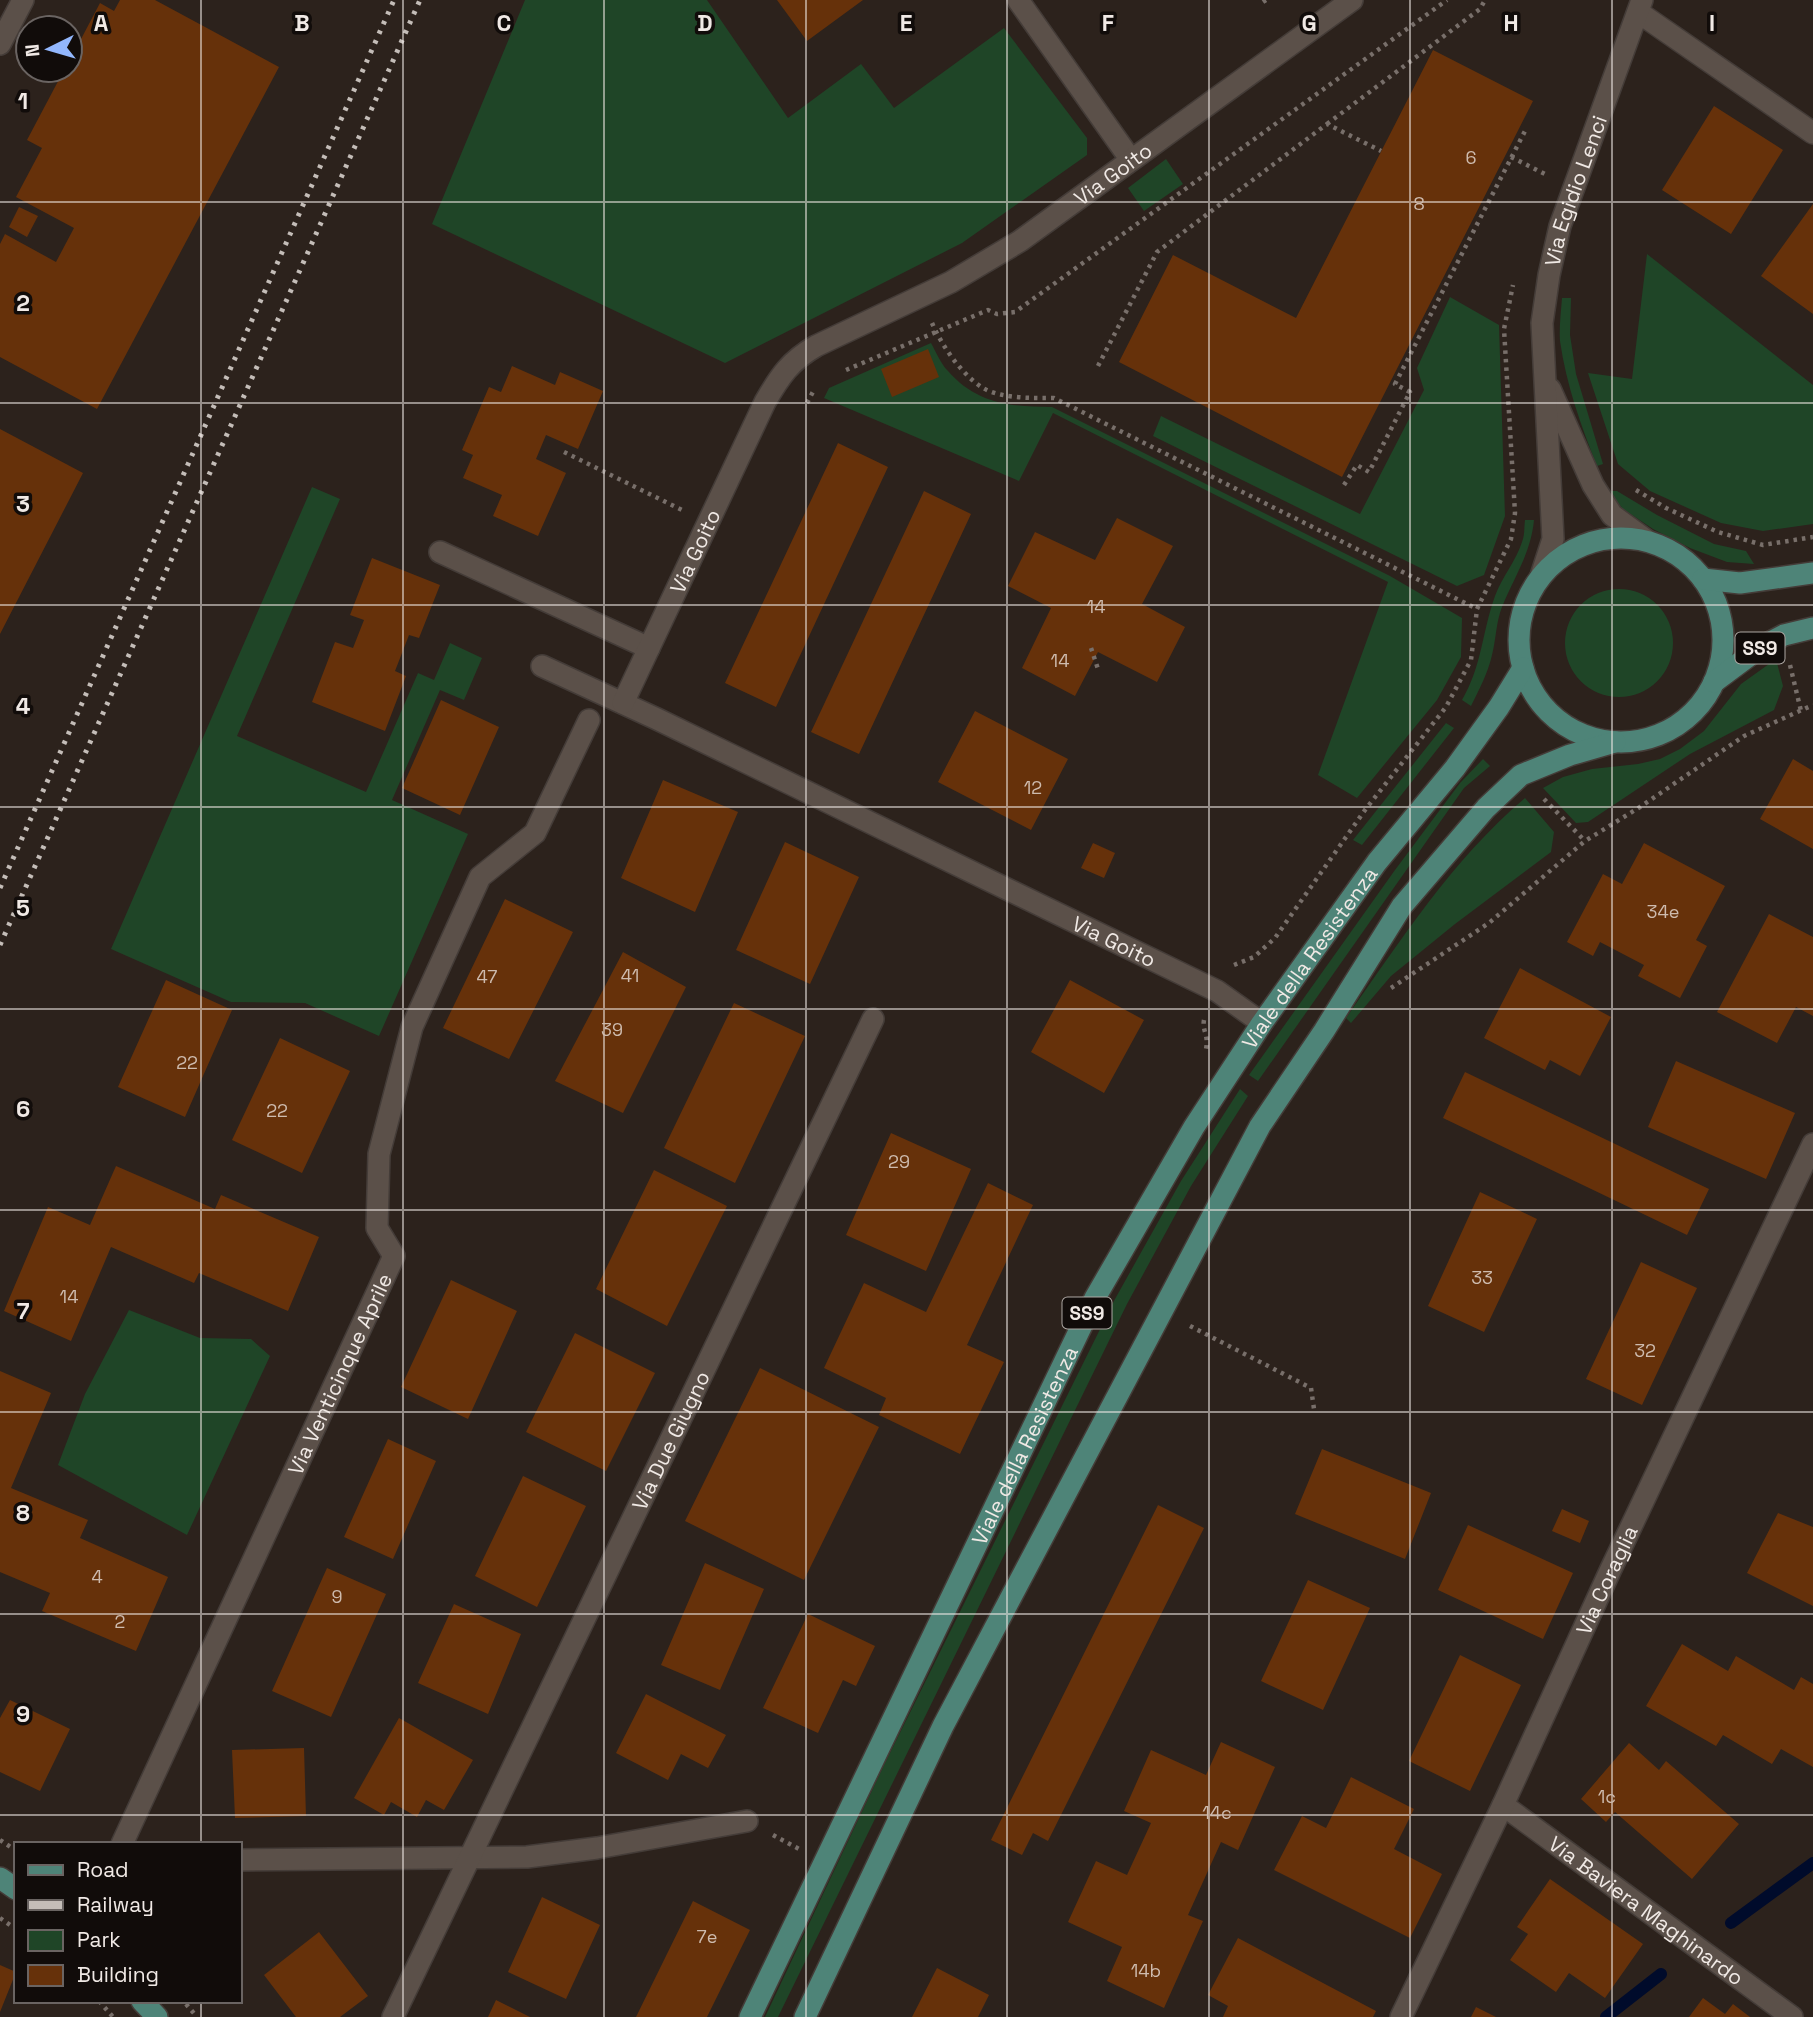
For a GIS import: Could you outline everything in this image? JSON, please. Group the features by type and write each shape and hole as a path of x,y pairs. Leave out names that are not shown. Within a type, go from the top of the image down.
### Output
{"main road":[{"path":"805,2017 943,1726 1260,1126 1402,906 1486,808 1521,775 1570,755 1615,742 1646,739 1674,727 1698,708 1714,682 1722,656 1723,629 1717,602 1703,579 1678,554 1646,540 1618,537 1588,543 1562,556 1541,576 1525,605 1519,636 1523,668 1536,696 1557,720 1585,735 1615,742"},
{"path":"1703,579 1740,583 1813,573"},
{"name":"SS9","path":"1714,682 1761,647 1784,635 1813,628"},
{"name":"Viale della Resistenza","path":"750,2017 1095,1298 1194,1127 1262,1023 1377,863 1455,768 1523,668"},
{"path":"144,2003 157,2017"}],"street":[{"path":"0,44 23,0"},
{"path":"1018,0 1131,160"},
{"name":"Via Goito","path":"1262,1023 1217,991 623,703 765,402 781,374 797,357 951,282 1020,242 1352,0"},
{"name":"Via Egidio Lenci","path":"1541,576 1553,538 1542,323 1560,226 1640,6 1813,133"},
{"name":"Via Egidio Lenci","path":"1545,376 1594,485 1612,515 1646,540"},
{"path":"440,552 649,648"},
{"path":"542,666 623,703"},
{"name":"Via Venticinque Aprile","path":"127,1842 394,1256 377,1228 379,1154 412,1027 480,877 535,833 589,720"},
{"name":"Via Due Giugno","path":"393,2017 873,1019"},
{"name":"Via Coraglia","path":"1401,2017 1813,1144"},
{"name":"Via Baviera Maghinardo","path":"1503,1805 1792,2017"},
{"path":"242,1860 527,1857 597,1848 747,1821"}],"path":[{"path":"843,371 988,310 997,314 1015,312 1447,0"},
{"path":"1098,366 1157,251 1480,9 1485,0"},
{"path":"1327,124 1381,151"},
{"path":"1344,485 1357,465 1369,472 1405,403 1410,392 1395,384 1484,204 1525,131"},
{"path":"1511,157 1545,174"},
{"path":"920,297 936,332 956,363 984,388 1020,398 1054,398 1478,609"},
{"path":"807,403 820,381"},
{"path":"564,453 708,522"},
{"path":"1625,484 1666,509 1718,532 1763,545 1813,537"},
{"path":"1229,968 1254,957 1275,938 1366,810 1446,708 1471,660 1478,609 1511,539 1515,513"},
{"path":"1091,648 1098,669"},
{"path":"1386,994 1394,984 1489,923 1585,841 1744,736 1813,705"},
{"path":"1205,1013 1203,1026 1208,1037 1205,1058"},
{"path":"1184,1323 1311,1388 1314,1409"},
{"path":"100,2003 113,2017"},
{"path":"185,2003 197,2017"}],"green space":[{"path":"525,0 707,0 788,118 861,64 894,108 1004,28 1087,138 1087,155 962,243 725,363 432,224"},
{"path":"1166,159 1183,184 1144,211 1128,188"},
{"path":"1647,254 1813,385 1813,524 1763,531 1721,523 1650,491 1618,464 1588,373 1632,379"},
{"path":"1450,297 1499,325 1505,516 1484,575 1457,586 1153,436 1161,416 1360,514 1424,390 1417,368"},
{"path":"1562,298 1571,298 1570,335 1576,374 1603,464 1597,466 1566,373 1560,336"},
{"path":"931,343 948,371 971,391 1009,404 1052,407 1390,576 1462,618 1461,657 1437,700 1357,798 1318,775 1388,582 1053,413 1019,481 824,398 829,388"},
{"path":"312,487 340,499 237,736 366,792 418,673 434,680 450,643 482,658 464,700 440,690 392,800 468,834 379,1036 305,1003 231,1002 111,949"},
{"path":"1608,491 1617,491 1714,544 1746,551 1754,564 1727,562 1690,548 1653,529 1623,509"},
{"path":"1525,520 1534,520 1529,543 1502,607 1490,662 1471,706 1462,700 1478,662 1495,596 1523,539"},
{"path":"1619,589 1640,593 1657,605 1669,622 1673,643 1669,664 1657,681 1640,693 1619,697 1598,693 1581,681 1569,664 1565,643 1569,622 1581,605 1598,593"},
{"path":"1776,659 1783,686 1774,710 1690,754 1588,822 1576,823 1543,788 1563,777 1592,769 1660,759 1680,749 1704,731 1741,684"},
{"path":"1446,723 1454,728 1362,845 1353,840"},
{"path":"1483,759 1490,766 1464,788 1258,1081 1249,1075 1395,870 1460,783"},
{"path":"1525,798 1554,832 1551,852 1391,976 1351,1023 1346,1018 1429,902 1474,848"},
{"path":"1240,1089 1248,1096 1191,1186 1127,1304 778,2017 765,2017 884,1765 1115,1299 1181,1181"},
{"path":"129,1310 200,1338 251,1339 270,1356 187,1535 58,1465 85,1394"}],"building":[{"path":"120,0 155,0 279,67 97,409 0,357 0,244 5,234 56,262 74,228 16,197 42,148 27,140 57,84 84,84 84,33 100,3 114,11"},
{"path":"777,0 863,0 807,41"},
{"path":"1433,50 1533,101 1342,477 1119,362 1173,255 1296,318"},
{"path":"1714,106 1783,150 1731,234 1662,190"},
{"path":"1813,204 1813,314 1761,276"},
{"path":"19,207 38,216 27,237 9,227"},
{"path":"928,349 939,377 892,397 881,369"},
{"path":"512,366 555,385 560,372 603,391 578,449 546,435 536,459 566,473 538,536 493,516 502,495 463,478 473,455 462,450 489,387 501,392"},
{"path":"0,429 83,473 0,634"},
{"path":"838,443 888,467 776,707 725,683"},
{"path":"924,491 971,514 859,754 811,732"},
{"path":"1117,518 1173,546 1142,604 1185,627 1157,682 1098,652 1075,696 1022,668 1051,608 1008,586 1035,532 1095,560"},
{"path":"372,558 440,585 419,638 409,635 395,671 406,676 385,731 312,702 335,642 353,648 364,620 350,615"},
{"path":"441,700 499,727 460,815 402,788"},
{"path":"975,711 1068,759 1031,830 938,782"},
{"path":"1793,759 1813,771 1813,849 1760,819"},
{"path":"663,780 738,812 695,912 621,878"},
{"path":"785,842 859,877 810,984 736,950"},
{"path":"1093,843 1115,853 1104,878 1081,868"},
{"path":"1644,843 1725,886 1696,940 1707,946 1680,998 1638,976 1644,965 1600,942 1593,956 1567,942 1603,874 1622,884"},
{"path":"505,899 573,932 509,1059 443,1028"},
{"path":"1769,914 1813,937 1813,1016 1796,1007 1777,1043 1717,1012"},
{"path":"623,952 686,987 623,1113 555,1081"},
{"path":"1520,968 1611,1017 1580,1076 1550,1060 1545,1070 1484,1038"},
{"path":"166,980 232,1010 185,1117 118,1087"},
{"path":"1070,980 1144,1020 1104,1093 1031,1052"},
{"path":"734,1003 805,1036 735,1183 664,1148"},
{"path":"280,1038 350,1071 302,1173 232,1140"},
{"path":"1676,1061 1795,1113 1766,1179 1648,1127"},
{"path":"1465,1072 1709,1189 1687,1235 1443,1118"},
{"path":"891,1133 971,1169 926,1271 846,1235"},
{"path":"116,1166 215,1209 221,1195 319,1237 288,1311 199,1273 194,1283 111,1247 71,1341 4,1311 48,1207 90,1225"},
{"path":"654,1170 727,1206 667,1326 596,1289"},
{"path":"988,1183 1033,1205 967,1345 1004,1362 960,1454 879,1415 886,1398 824,1368 864,1283 926,1312"},
{"path":"1480,1192 1537,1219 1484,1332 1428,1306"},
{"path":"1641,1262 1697,1288 1642,1405 1586,1379"},
{"path":"451,1280 517,1311 468,1419 401,1387"},
{"path":"575,1333 655,1373 606,1471 526,1432"},
{"path":"760,1368 879,1427 804,1580 685,1521"},
{"path":"0,1371 51,1393 11,1488 88,1520 80,1538 168,1577 136,1651 42,1611 50,1593 0,1572"},
{"path":"388,1439 436,1461 393,1559 344,1537"},
{"path":"1322,1449 1431,1493 1405,1559 1295,1514"},
{"path":"523,1476 586,1506 537,1607 475,1576"},
{"path":"1158,1505 1204,1528 1048,1841 1033,1833 1022,1855 991,1840"},
{"path":"1562,1509 1589,1521 1580,1543 1552,1531"},
{"path":"1778,1513 1813,1527 1813,1606 1747,1573"},
{"path":"1468,1525 1573,1573 1543,1639 1438,1590"},
{"path":"705,1563 764,1589 720,1690 661,1665"},
{"path":"327,1568 386,1594 331,1717 272,1691"},
{"path":"1308,1580 1370,1608 1323,1710 1261,1681"},
{"path":"454,1604 521,1634 488,1714 418,1683"},
{"path":"808,1614 875,1646 856,1686 843,1680 818,1733 763,1708"},
{"path":"1682,1644 1728,1671 1736,1656 1794,1690 1801,1677 1813,1684 1813,1767 1781,1749 1772,1764 1723,1735 1716,1746 1646,1706"},
{"path":"1460,1655 1521,1685 1470,1791 1409,1761"},
{"path":"646,1694 726,1735 708,1768 681,1754 668,1780 616,1753"},
{"path":"10,1700 70,1729 40,1791 0,1772 0,1718"},
{"path":"399,1718 473,1760 444,1810 426,1800 417,1817 391,1802 384,1815 354,1798"},
{"path":"1221,1742 1275,1767 1238,1850 1221,1842 1188,1915 1203,1921 1164,2008 1107,1981 1122,1947 1068,1922 1096,1861 1127,1875 1151,1823 1124,1811 1151,1750 1206,1775"},
{"path":"1629,1743 1659,1770 1666,1761 1739,1824 1692,1879 1615,1812 1606,1822 1581,1799"},
{"path":"304,1748 306,1816 235,1818 232,1750"},
{"path":"1351,1777 1414,1809 1394,1849 1442,1874 1410,1938 1274,1870 1302,1816 1326,1828"},
{"path":"1550,1879 1643,1944 1605,1998 1569,1973 1556,1992 1510,1960 1528,1934 1517,1927"},
{"path":"542,1897 600,1925 566,1999 508,1972"},
{"path":"693,1901 750,1930 707,2017 636,2017"},
{"path":"319,1932 368,1996 340,2017 296,2017 264,1975"},
{"path":"1238,1938 1376,2011 1373,2017 1223,2017 1228,2006 1208,1995"},
{"path":"0,1965 14,1971 14,1977 0,2012"},
{"path":"937,1968 989,1995 978,2017 912,2017"},
{"path":"1703,1998 1725,2014 1733,2004 1750,2017 1689,2017"},
{"path":"496,2000 530,2017 488,2017"},
{"path":"1476,2007 1496,2017 1471,2017"}],"waterway":[{"path":"1731,1923 1813,1863"},
{"path":"1606,2017 1661,1974"}],"railway":[{"path":"0,888 394,0"},
{"path":"0,945 420,0"}]}
